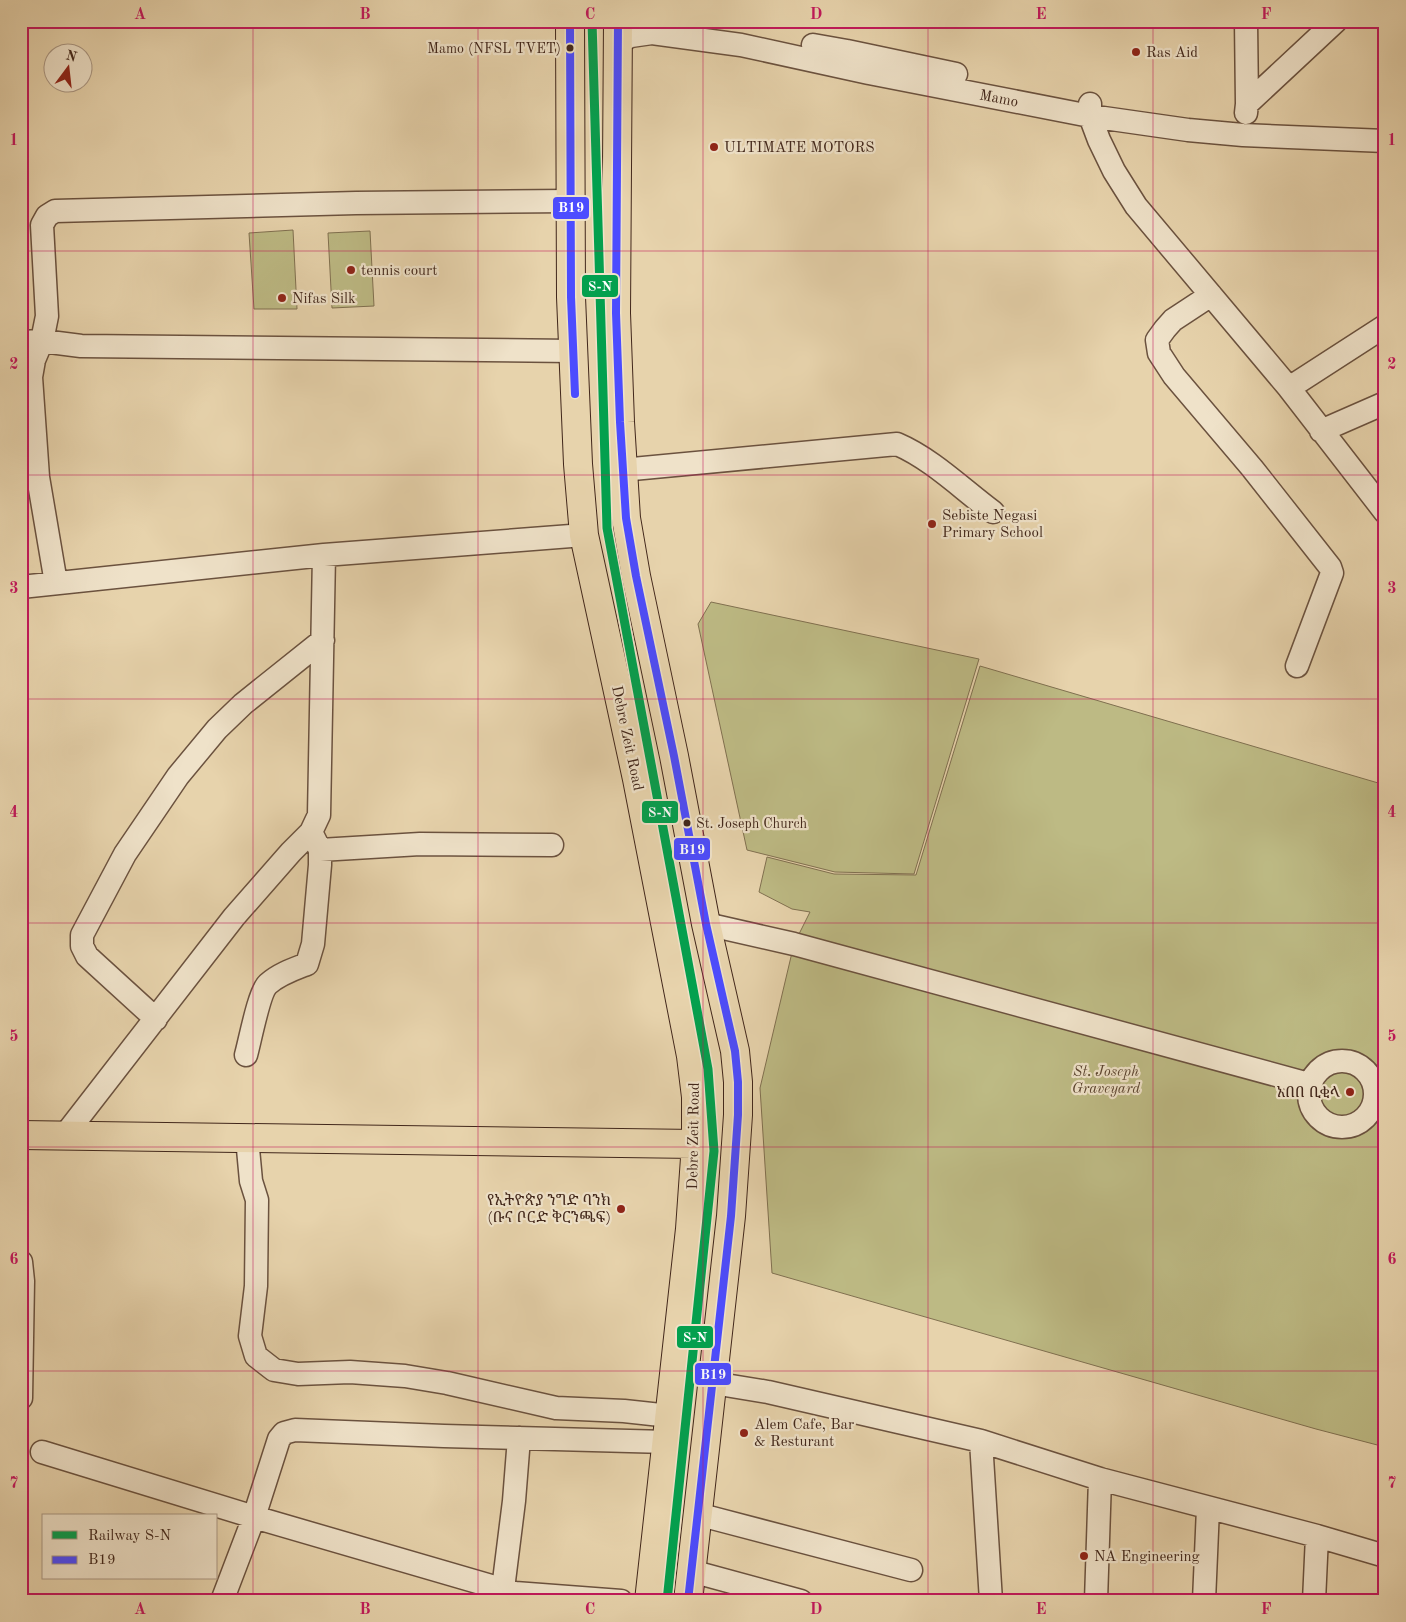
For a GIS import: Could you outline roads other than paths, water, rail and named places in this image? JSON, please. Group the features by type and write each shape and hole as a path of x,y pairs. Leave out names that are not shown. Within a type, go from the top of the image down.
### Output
{"main road":[{"name":"Debre Zeit Road","path":"570,21 570,201 573,351 578,464 584,535 637,779 691,1056 696,1097 696,1144 690,1229 649,1601"},
{"path":"618,32 616,313 622,470 626,518 706,924 735,1051 738,1082 736,1152 731,1216 688,1601"},
{"path":"21,1135 696,1144"}],"street":[{"path":"669,21 845,59"},
{"path":"1245,121 1246,21"},
{"path":"1245,121 1336,21"},
{"name":"Mamo","path":"618,32 631,36 652,33 845,59 869,73 1090,109 1188,130 1245,121 1385,141"},
{"path":"1090,109 1099,140 1114,171 1136,206 1289,388 1385,512"},
{"path":"1245,121 1385,128"},
{"path":"56,583 38,477 32,377 34,360 32,342 47,316 42,226 47,216 55,211 356,203 570,201"},
{"path":"1211,295 1173,320 1157,340 1159,353 1174,376 1252,468 1330,567 1332,573 1297,666"},
{"path":"1289,388 1385,326"},
{"path":"32,342 81,346 573,351"},
{"path":"1321,430 1385,403"},
{"path":"622,470 897,444 923,458 992,512"},
{"path":"21,587 324,554 584,535"},
{"path":"246,1055 257,1011 267,985 284,973 307,964 312,944 315,841 319,815 324,554"},
{"path":"156,1019 86,956 82,946 82,935 125,854 178,776 217,729 243,704 323,640"},
{"path":"65,1135 234,917 291,852 315,841 552,845"},
{"path":"706,924 794,944 1309,1084"},
{"path":"1338,1060 1351,1061 1363,1067 1371,1077 1380,1104 1358,1123 1346,1127 1332,1126 1321,1120 1312,1110 1308,1097 1309,1084 1315,1072 1325,1064 1338,1060"},
{"path":"247,1138 251,1181 257,1200 256,1286 250,1336 256,1356 274,1370 298,1374 350,1372 405,1376 556,1408 624,1411 669,1429"},
{"path":"21,1262 23,1281 21,1398"},
{"path":"713,1383 768,1392 981,1441 1100,1479 1317,1536 1385,1556"},
{"path":"222,1601 254,1517 279,1439 284,1433 289,1431 519,1438 669,1429"},
{"path":"510,1594 519,1438"},
{"path":"981,1441 991,1601"},
{"path":"42,1452 510,1594 621,1601"},
{"path":"1096,1601 1100,1479"},
{"path":"1204,1601 1208,1508"},
{"path":"697,1514 911,1570"},
{"path":"1314,1601 1317,1536"},
{"path":"691,1572 801,1601"}],"rail line":[{"name":"S-N","path":"592,21 607,528 708,1069 714,1151 667,1601"}],"place":[{"name":"Mamo (NFSL TVET)","path":"570,48"},
{"name":"Ras Aid","path":"1136,52"},
{"name":"ULTIMATE MOTORS","path":"714,147"},
{"name":"tennis court","path":"351,270"},
{"name":"Nifas Silk","path":"282,298"},
{"name":"Sebiste Negasi Primary School","path":"932,524"},
{"name":"St. Joseph Church","path":"687,823"},
{"name":"አበበ ቢቂላ","path":"1350,1092"},
{"name":"የኢትዮጵያ ንግድ ባንክ (ቡና ቦርድ ቅርንጫፍ)","path":"621,1209"},
{"name":"Alem Cafe, Bar & Resturant","path":"744,1433"},
{"name":"NA Engineering","path":"1084,1556"}],"park label":[{"name":"St. Joseph Graveyard","path":"1106,1080"}]}
